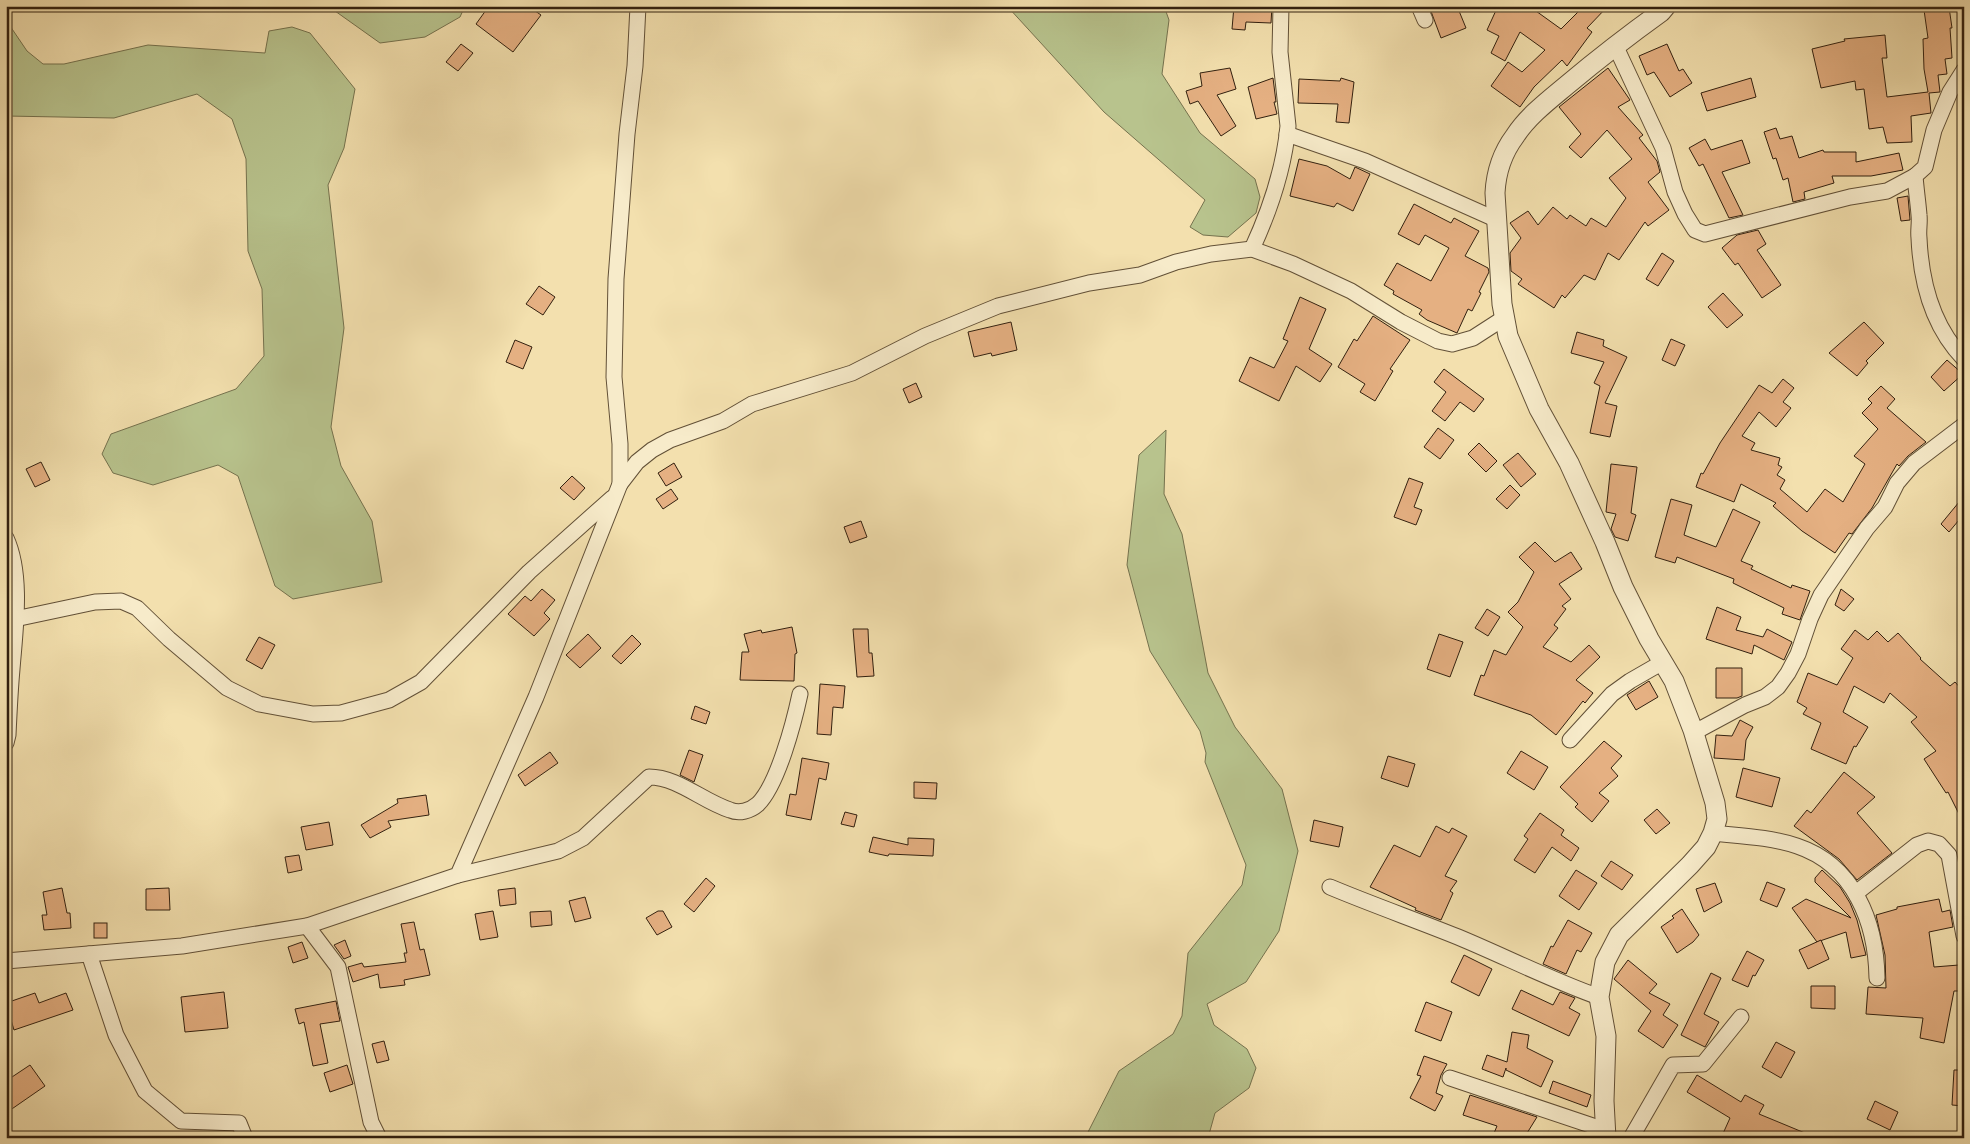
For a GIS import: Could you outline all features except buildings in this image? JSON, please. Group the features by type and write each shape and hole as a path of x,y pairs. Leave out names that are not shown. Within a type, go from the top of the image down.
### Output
{"street":[{"path":"458,875 536,697 617,490 620,444 614,377 616,279 627,134 635,66 638,6"},
{"path":"1252,248 1264,222 1278,178 1288,126 1280,52 1281,6"},
{"path":"1450,1078 1605,1134 1606,1036 1599,997 1605,962 1619,935 1706,847 1713,833 1716,819 1715,803 1674,681 1623,587 1606,542 1569,463 1539,409 1508,336 1504,318 1495,219 1495,182 1506,152 1515,136 1535,113 1615,45 1661,12 1666,6"},
{"path":"1615,45 1663,148 1675,192 1685,214 1695,230 1705,234 1850,197 1888,191 1915,176 1925,167 1934,130 1950,92 1964,70"},
{"path":"1287,134 1365,161 1495,219"},
{"path":"1915,176 1920,217 1919,237 1926,293 1937,323 1955,350 1964,359"},
{"path":"15,620 95,602 121,601 137,608 169,639 227,688 259,704 313,714 341,713 390,700 421,682 529,572 617,490 637,462 652,450 670,440 723,421 752,404 852,373 925,336 998,306 1089,283 1140,275 1176,262 1210,254 1252,248 1293,264 1351,291 1401,322 1438,341 1452,344 1473,338 1504,318"},
{"path":"1693,733 1745,705 1765,697 1778,687 1798,654 1810,619 1821,595 1867,528 1884,507 1897,483 1914,463 1964,425"},
{"path":"6,538 13,562 15,584 15,620 6,743"},
{"path":"1570,740 1612,694 1663,662"},
{"path":"6,961 182,946 307,926 458,875 558,851 583,838 649,777 663,777 731,811 744,812 758,804 770,784 792,732 800,694"},
{"path":"1713,833 1772,840 1798,846 1819,857 1841,873 1856,893 1870,924 1877,978"},
{"path":"1856,893 1917,845 1928,841 1939,844 1948,855 1964,936"},
{"path":"1330,887 1386,911 1458,937 1576,989 1599,997"},
{"path":"307,926 338,967 371,1122 379,1138"},
{"path":"89,954 116,1035 145,1091 181,1121 239,1123 245,1138"},
{"path":"1631,1138 1673,1065 1703,1064 1741,1017"}],"green space":[{"path":"328,6 465,6 460,17 425,37 380,43"},
{"path":"1007,6 1164,6 1169,20 1162,74 1200,133 1255,179 1260,197 1256,213 1228,237 1203,235 1190,227 1205,200 1104,112"},
{"path":"6,20 27,51 43,64 64,64 148,45 265,53 269,31 292,27 310,33 355,89 344,148 328,185 344,328 331,427 341,466 372,521 382,582 293,599 275,586 238,476 218,465 153,485 113,473 102,454 111,434 236,389 264,356 262,289 248,251 246,159 232,119 197,94 114,118 6,116"},
{"path":"1166,430 1164,494 1182,534 1208,673 1235,727 1282,789 1298,851 1279,931 1246,982 1207,1004 1214,1025 1247,1049 1256,1068 1249,1088 1215,1113 1208,1138 1085,1138 1119,1071 1173,1034 1182,1016 1188,953 1242,885 1246,865 1205,762 1206,753 1200,731 1150,651 1127,565 1139,455"}]}
